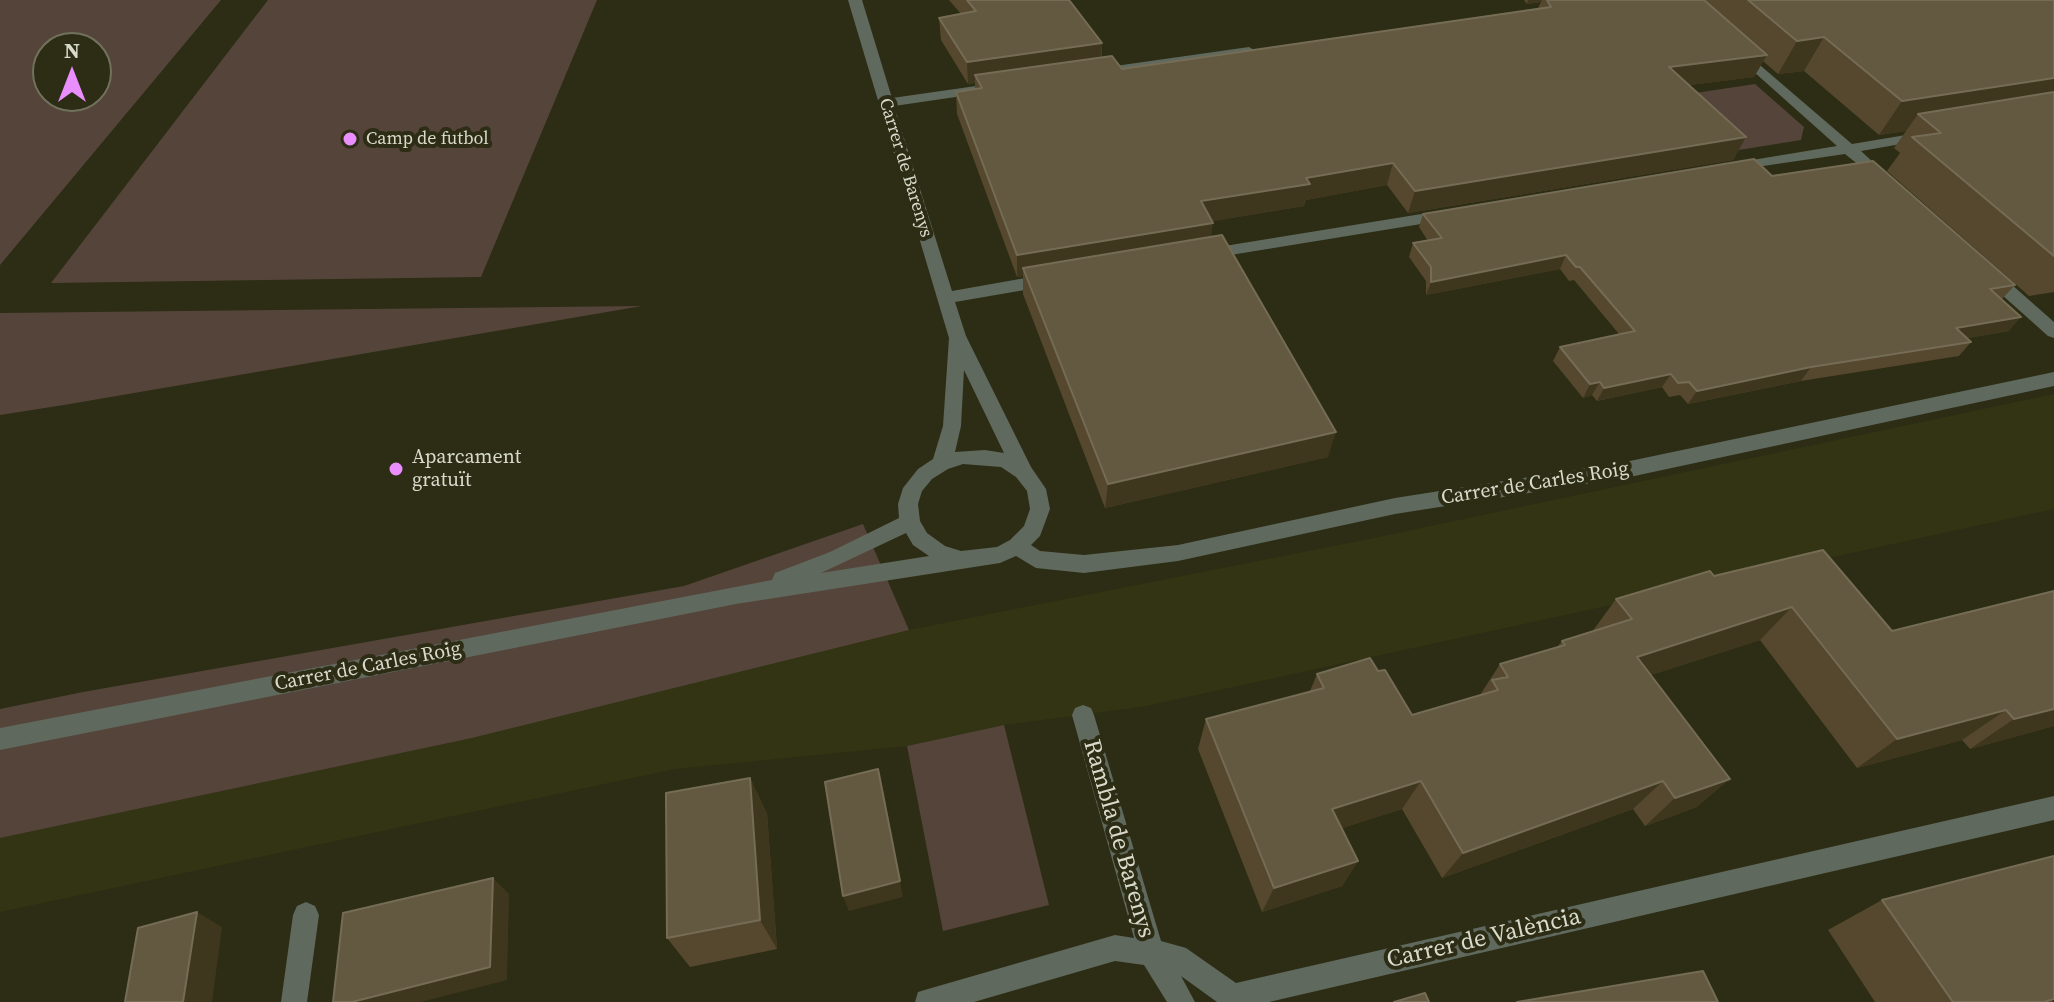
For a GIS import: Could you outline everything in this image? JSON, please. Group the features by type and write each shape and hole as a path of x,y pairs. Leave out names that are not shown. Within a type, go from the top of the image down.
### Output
{"street":[{"name":"Carrer de Barenys","path":"855,0 957,336 1023,472"},
{"path":"1733,46 1903,197"},
{"path":"1071,76 1258,49"},
{"path":"884,103 993,87"},
{"path":"1723,169 1938,134"},
{"path":"1188,257 1456,213"},
{"path":"1973,259 2054,332"},
{"path":"944,298 1062,278"},
{"path":"942,463 952,426 957,336"},
{"name":"Carrer de Carles Roig","path":"1017,546 1036,559 1084,564 1178,553 1395,506 1625,470 2054,379"},
{"path":"963,457 985,457 1006,461 1023,472 1036,489 1040,509 1033,530 1017,546 981,560 961,560 938,552 920,539 910,522 908,504 913,488 925,474 942,463 963,457"},
{"name":"Carrer de Carles Roig","path":"736,595 837,558 910,522"},
{"name":"Carrer de Carles Roig","path":"0,739 736,595 961,560"},
{"name":"Rambla de Barenys","path":"1083,715 1151,953 1182,1002"},
{"name":"Carrer de València","path":"928,1002 1115,948 1177,957 1233,997 2054,808"},
{"path":"294,1002 306,915"}],"shaded area":[{"path":"0,0 221,0 0,265"},
{"name":"Camp de futbol","path":"268,0 597,0 481,277 51,283"},
{"path":"1755,84 1804,127 1801,140 1739,150 1682,95"},
{"path":"642,306 64,405 0,415 0,313"},
{"path":"2054,394 2054,509 1141,707 1004,725 907,746 675,769 0,912 0,838 472,738 909,630 1374,538"},
{"path":"863,524 909,630 472,738 0,838 0,709 684,586"},
{"path":"1004,725 1049,905 943,931 907,746"}],"building":[{"path":"967,0 1069,0 1102,43 967,62 939,18 976,11"},
{"path":"1547,0 1704,0 1767,55 1669,67 1746,137 1415,191 1393,163 1306,178 1310,184 1201,201 1213,223 1017,255 956,92 982,88 975,75 1112,56 1122,69 1551,7"},
{"path":"1748,0 2054,0 2054,78 1902,101 1824,37 1797,41"},
{"path":"2054,92 2054,256 1912,137 1941,133 1918,114"},
{"path":"1754,159 1772,176 1873,161 2015,285 1990,289 2021,317 1956,328 1971,342 1811,367 1697,391 1689,382 1678,383 1671,374 1604,388 1600,382 1590,384 1560,347 1635,331 1566,255 1431,282 1431,267 1413,243 1442,238 1423,214"},
{"path":"1222,235 1336,432 1108,484 1023,268"},
{"path":"1823,550 1892,631 2054,591 2054,709 2014,719 2006,710 1897,739 1792,607 1637,657 1730,779 1675,798 1663,781 1463,853 1421,781 1332,809 1358,861 1274,888 1206,719 1324,688 1317,674 1370,658 1378,671 1385,670 1412,715 1498,690 1492,680 1508,677 1500,664 1565,645 1562,641 1632,619 1616,599 1710,571 1714,576"},
{"path":"878,769 900,881 843,896 825,782"},
{"path":"750,778 760,920 667,938 666,793"},
{"path":"2054,856 2054,999 2044,1002 1953,1002 1882,900"},
{"path":"493,878 490,967 352,1002 333,1002 343,913"},
{"path":"197,912 183,1002 125,1002 138,928"},
{"path":"1703,971 1718,1002 1517,1002"},
{"path":"1425,993 1429,1002 1394,1002"}],"place":[{"name":"Camp de futbol","path":"350,139"},
{"name":"Aparcament gratuït","path":"396,469"}]}
